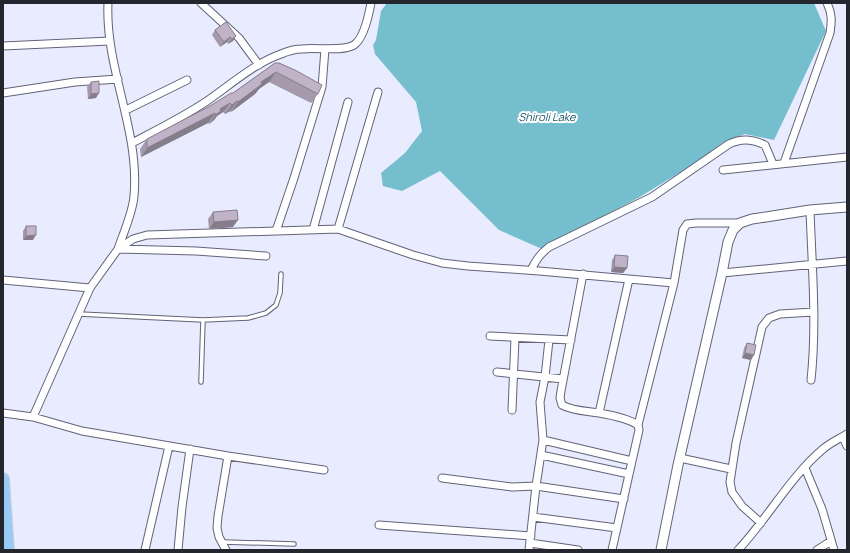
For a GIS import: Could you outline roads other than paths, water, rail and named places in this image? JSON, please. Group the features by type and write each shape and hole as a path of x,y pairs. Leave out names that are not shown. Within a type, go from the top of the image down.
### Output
{"highway":[{"path":"3,479 8,550"}],"street":[{"path":"33,417 90,288 118,249 134,198 135,171 132,143 110,41 108,3"},
{"path":"201,3 239,38 260,65"},
{"path":"132,143 206,102 260,65 281,54 303,48 325,49 354,45 364,29 371,3"},
{"path":"784,164 830,32 832,21 827,3"},
{"path":"3,46 110,41"},
{"path":"276,231 322,87 325,49"},
{"path":"3,93 74,82 118,79"},
{"path":"126,110 187,80"},
{"path":"338,229 378,92"},
{"path":"313,230 348,102"},
{"path":"531,270 541,253 549,247 652,197 729,144 738,140 754,140 765,145 773,164"},
{"path":"722,170 847,157"},
{"path":"612,550 638,438 638,425 674,283 682,230 687,224 740,223 752,219 810,210 847,207"},
{"path":"810,210 814,312 814,349 811,380"},
{"path":"661,550 728,242 733,230 740,223"},
{"path":"118,249 133,239 148,235 338,229 413,255 442,263 674,283"},
{"path":"118,249 196,251 266,256"},
{"path":"722,273 847,261"},
{"path":"583,274 563,379 560,398 562,404 575,410 600,413 633,422 638,425"},
{"path":"600,413 629,279"},
{"path":"3,280 90,288"},
{"path":"761,523 742,506 732,492 730,482 731,469 762,327 769,318 780,314 814,312"},
{"path":"490,336 571,340"},
{"path":"512,410 515,338"},
{"path":"530,543 543,440 540,402 545,377 549,340"},
{"path":"497,372 563,379"},
{"path":"3,413 33,417 82,431 228,456 324,470"},
{"path":"738,550 805,468 824,449 845,436 847,446"},
{"path":"543,440 632,460"},
{"path":"145,550 169,446"},
{"path":"178,550 190,449"},
{"path":"541,455 629,474"},
{"path":"226,550 219,537 217,528 228,456"},
{"path":"680,458 731,469"},
{"path":"805,468 822,509 834,550"},
{"path":"442,478 512,487 536,486 624,499"},
{"path":"533,517 617,528"},
{"path":"379,525 446,529 578,550"},
{"path":"817,550 831,541"}],"lane":[{"path":"79,314 203,320 248,318 266,313 276,305 280,293 281,274"},
{"path":"201,382 203,320"},
{"path":"223,542 294,544"}],"water":[{"name":"Shiroli Lake","path":"387,3 814,3 826,31 774,140 745,134 722,143 697,162 638,198 542,249 499,230 440,171 402,191 383,186 381,173 405,153 422,131 416,102 375,54 373,45 376,40 381,11"}]}
